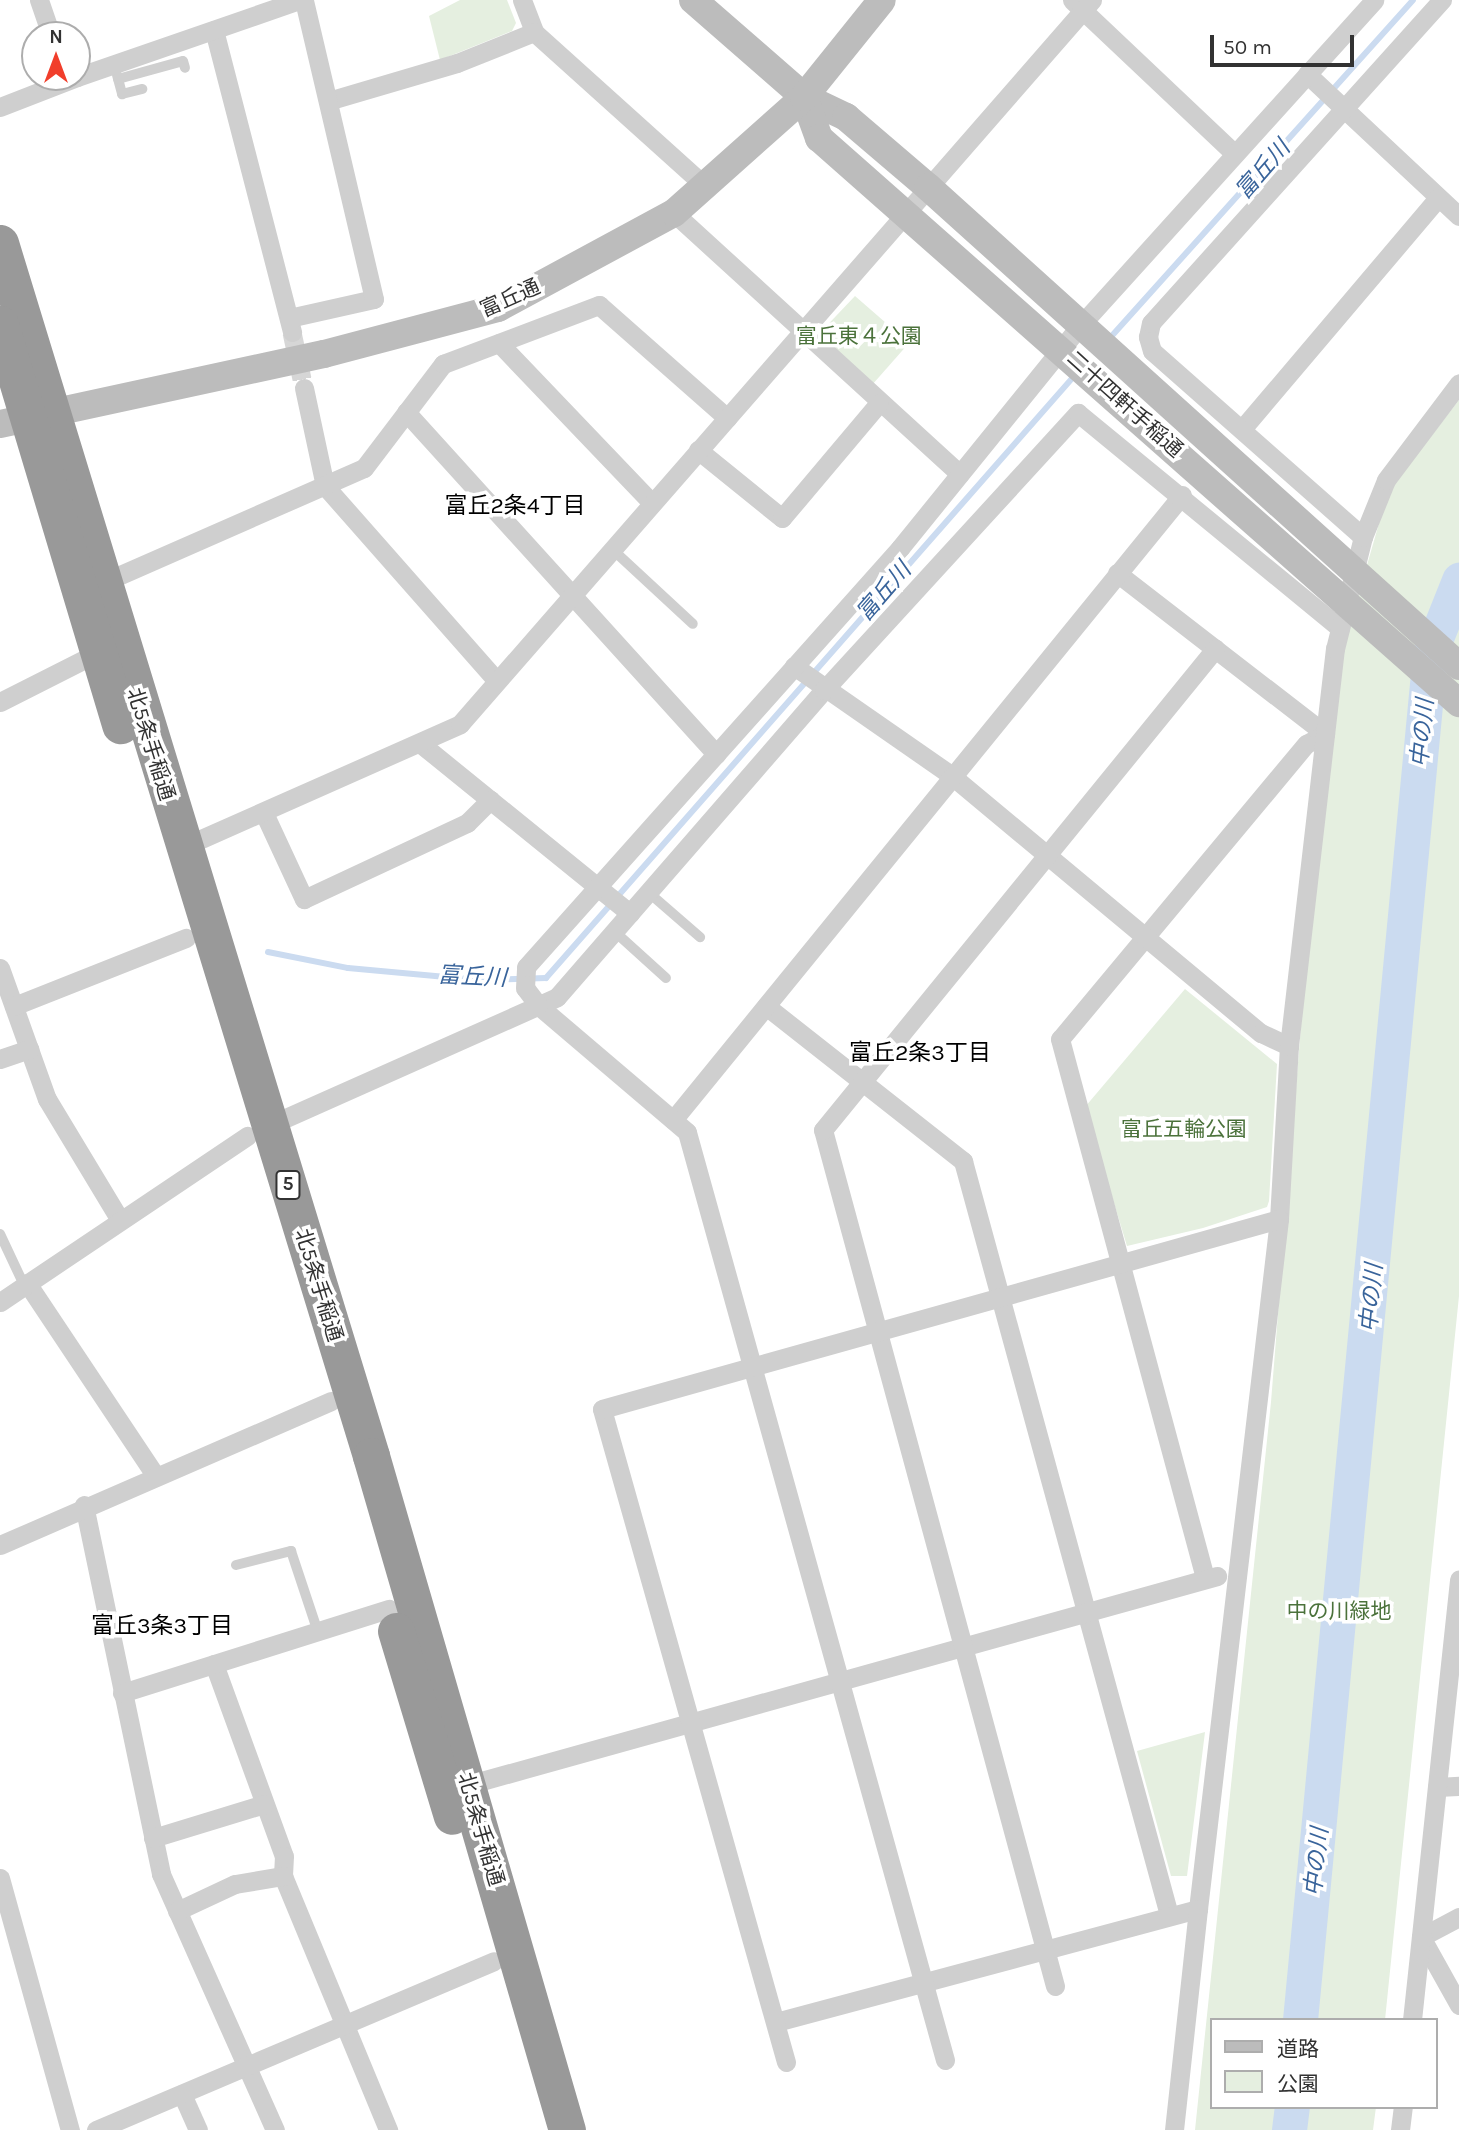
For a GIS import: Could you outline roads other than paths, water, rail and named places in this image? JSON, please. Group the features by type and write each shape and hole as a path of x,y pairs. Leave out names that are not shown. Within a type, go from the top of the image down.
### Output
{"highway":[{"name":"北5条手稲通","path":"0,243 29,418 102,583 183,847 389,1609 456,1788 494,1961 541,2130"},
{"name":"北5条手稲通","path":"0,324 97,653 186,938 259,1130 456,1788 567,2130"}],"street":[{"path":"39,0 46,21"},
{"path":"91,75 117,72 214,30 301,0 328,101 374,299 291,325 214,30"},
{"path":"522,0 534,32 706,187"},
{"name":"二十四軒手稲通","path":"693,0 804,97 846,117 928,187 1077,344 1459,703"},
{"name":"富丘通","path":"29,418 324,354 498,308 674,214 804,97 882,0"},
{"path":"945,2060 687,1132 538,1005 525,988 526,967 602,891 716,754 798,669 960,474 1077,344 1235,154 1312,78 1374,0"},
{"path":"1363,537 1152,351 1151,323 1340,105 1441,0"},
{"path":"183,847 421,744 460,724 928,187 1082,3 1235,154"},
{"path":"328,101 457,63 534,32"},
{"path":"1312,78 1459,216"},
{"path":"0,107 40,91"},
{"name":"二十四軒手稲通","path":"804,97 819,138 1077,344 1459,666"},
{"path":"1241,429 1437,198"},
{"path":"674,214 800,333 960,474"},
{"path":"102,583 363,468 443,365 599,305 726,418"},
{"path":"499,343 652,503"},
{"path":"1174,2130 1235,1572 1279,1219 1289,1046 1340,628 1363,537 1386,480 1459,383"},
{"path":"304,388 325,486 497,681"},
{"path":"698,450 782,518 879,402"},
{"path":"406,412 716,754"},
{"path":"0,1302 259,1130 557,997 614,931 626,910 648,891 821,688 1066,419 1089,416 1340,628"},
{"path":"673,1120 1182,495"},
{"path":"1117,573 1325,734"},
{"path":"1055,1986 822,1130 1215,649"},
{"path":"0,702 97,653"},
{"path":"798,669 821,688 952,776 1148,935 1261,1033 1289,1046"},
{"path":"1205,1578 1060,1039 1306,744 1325,734"},
{"path":"421,744 626,910"},
{"path":"264,813 304,899 467,823 490,800"},
{"path":"14,1006 186,938"},
{"path":"0,968 47,1099 120,1220"},
{"path":"766,1006 963,1161 1169,1915"},
{"path":"0,1059 29,1049"},
{"path":"786,2062 602,1409 1279,1219"},
{"path":"26,1284 155,1475"},
{"path":"0,1545 84,1505 331,1401"},
{"path":"84,1505 153,1838 177,1911 275,2130"},
{"path":"456,1788 963,1644 1235,1572"},
{"path":"1412,2018 1459,1580"},
{"path":"122,1693 389,1609"},
{"path":"214,1664 284,1856 283,1876 388,2130"},
{"path":"1437,1787 1459,1786"},
{"path":"153,1838 264,1804"},
{"path":"177,1911 235,1884 283,1876"},
{"path":"0,1878 4,1914 70,2130"},
{"path":"776,2022 1198,1909"},
{"path":"1421,1937 1459,1917"},
{"path":"1421,1937 1459,2005"},
{"path":"96,2130 494,1961"},
{"path":"181,2094 198,2130"},
{"path":"1400,2130 1402,2109"}],"lane":[{"path":"142,89 122,94 117,72 183,61 186,68"},
{"path":"612,550 692,624"},
{"path":"648,891 701,937"},
{"path":"614,931 666,978"},
{"path":"0,1234 26,1284"},
{"path":"236,1565 291,1551 317,1632"}],"waterway":[{"name":"富丘川","path":"1109,339 1413,0"},
{"name":"富丘川","path":"268,952 348,968 481,980 546,978 1075,375"},
{"name":"中の川","path":"1300,2018 1430,653 1459,580"},
{"name":"中の川","path":"1289,2130 1292,2109"}],"tunnel":[{"path":"292,332 304,388"}],"district":[{"name":"富丘2条4丁目","path":"515,506"},
{"name":"富丘2条3丁目","path":"920,1053"},
{"name":"富丘3条3丁目","path":"162,1626"}],"park label":[{"name":"富丘東４公園","path":"859,336"},
{"name":"富丘五輪公園","path":"1184,1129"},
{"name":"中の川緑地","path":"1339,1611"}]}
